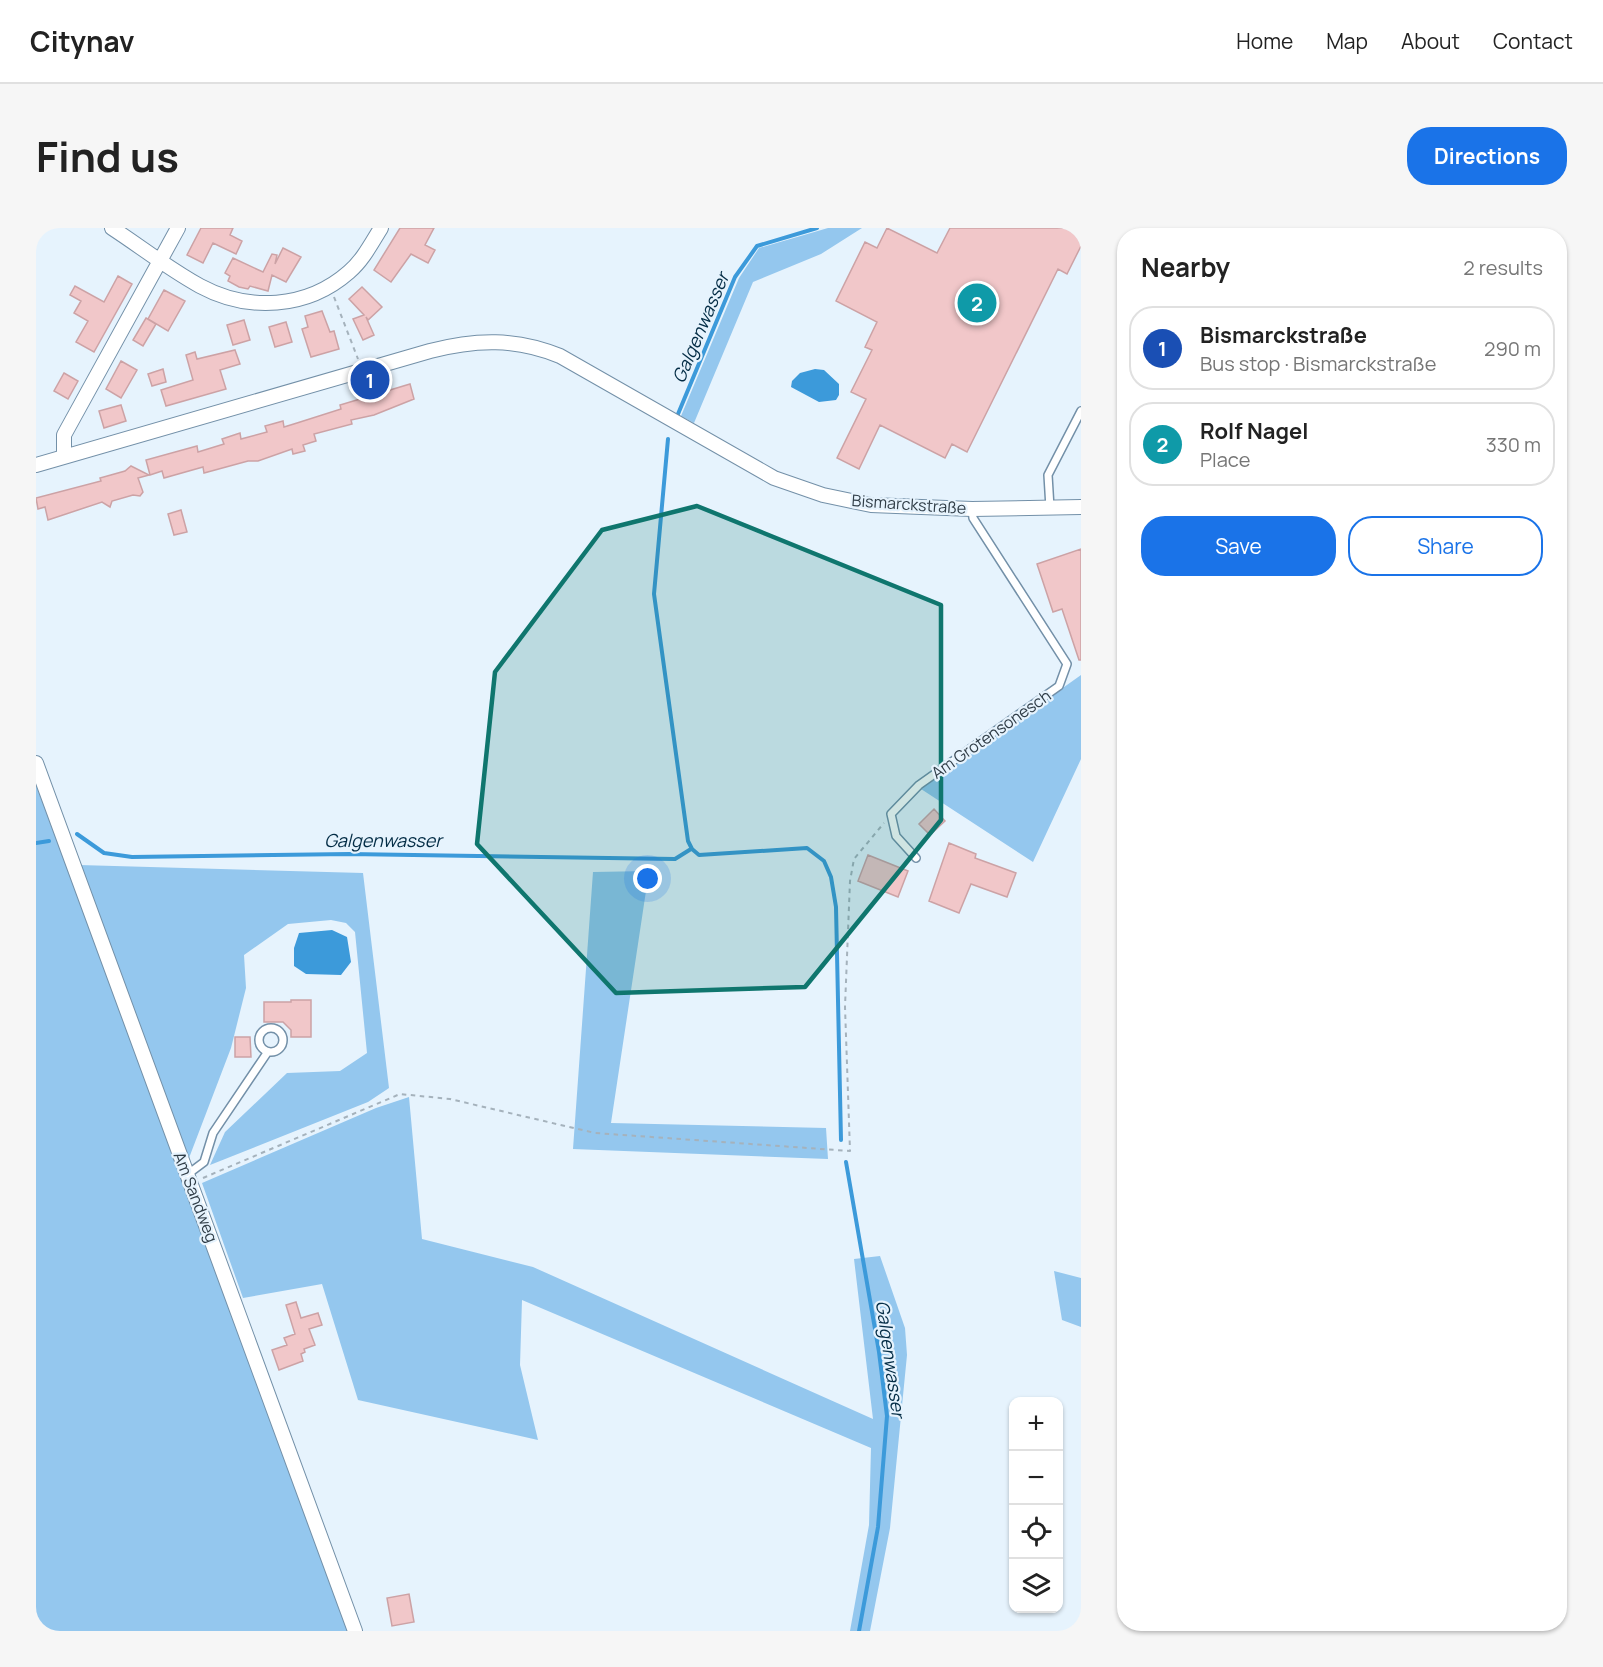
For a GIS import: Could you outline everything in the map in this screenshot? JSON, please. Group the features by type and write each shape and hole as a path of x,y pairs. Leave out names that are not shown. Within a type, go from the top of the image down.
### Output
{"street":[{"path":"112,228 201,287 254,305 281,304 312,296 330,286 349,272 365,255 381,228"},
{"path":"64,456 64,435 178,228"},
{"name":"Bismarckstraße","path":"36,465 471,342 506,341 526,344 560,356 774,478 823,495 872,505 972,509 1081,507"},
{"name":"Am Sandweg","path":"36,764 355,1631"}],"lane":[{"path":"1050,508 1048,475 1081,411"},
{"name":"Am Grotensonesch","path":"891,814 919,785 1059,686 1067,664 973,518 972,509"},
{"path":"891,814 896,836 916,858"},
{"path":"190,1178 204,1162 213,1133 267,1053"}],"path":[{"path":"330,286 362,371"},
{"path":"190,1178 400,1094 450,1099 596,1133 850,1150 845,1007 850,881 854,858 891,814"}],"highlighted area":[{"path":"697,506 941,605 941,820 805,987 616,993 477,844 495,672 602,530"}],"shaded area":[{"path":"828,228 862,228 821,254 753,282 694,423 681,416 739,278 759,248"},
{"path":"815,369 824,370 839,384 839,395 836,400 819,402 791,387 792,381 800,373"},
{"path":"1081,675 1081,759 1033,862 921,789"},
{"path":"36,785 344,1612 349,1631 36,1631"},
{"path":"79,865 363,873 389,1088 368,1102 210,1165 225,1132 287,1073 340,1071 367,1053 355,932 346,923 331,920 288,924 244,955 246,988 231,1048 189,1158"},
{"path":"649,871 611,1123 826,1128 828,1159 573,1149 593,872"},
{"path":"332,930 347,937 351,962 341,975 306,974 294,966 294,948 299,933"},
{"path":"409,1097 422,1239 533,1267 873,1419 854,1259 880,1256 905,1328 907,1355 890,1528 870,1631 850,1631 869,1525 871,1448 522,1300 520,1365 538,1440 358,1400 322,1284 243,1298 202,1183 376,1108"},
{"path":"1054,1271 1081,1278 1081,1327 1062,1320"}],"building":[{"path":"201,228 233,228 230,235 242,241 236,254 213,243 203,263 187,255"},
{"path":"400,228 434,228 425,245 435,250 428,263 411,254 391,282 374,270"},
{"path":"887,228 937,253 950,228 1081,228 1081,246 1067,274 1058,269 967,452 952,444 945,458 880,425 859,469 837,458 866,399 851,392 872,350 865,347 877,322 836,301 865,242 877,248"},
{"path":"283,248 301,257 286,282 272,275 268,291 250,286 248,289 239,287 228,281 230,276 225,273 233,258 263,272 272,254 277,255 275,264"},
{"path":"118,276 132,284 94,352 76,342 88,321 74,313 81,301 70,295 75,286 104,302"},
{"path":"362,287 382,307 368,320 366,317 374,335 363,340 353,319 364,315 349,299"},
{"path":"164,290 185,301 168,331 148,319"},
{"path":"322,311 330,332 334,331 339,349 311,357 302,329 308,327 305,316"},
{"path":"146,318 156,324 143,346 133,340"},
{"path":"244,320 250,340 233,345 227,325"},
{"path":"286,322 292,342 275,347 269,327"},
{"path":"235,350 240,364 220,370 226,389 166,406 161,390 193,380 186,355 195,352 197,359"},
{"path":"121,361 137,370 121,398 106,389"},
{"path":"163,369 166,382 152,386 148,374"},
{"path":"64,373 78,381 68,399 54,391"},
{"path":"410,384 414,399 374,415 351,420 352,424 314,434 316,441 303,445 305,451 293,454 292,449 258,461 248,461 204,473 203,467 164,478 162,471 150,475 146,460 197,446 198,452 224,444 222,439 240,433 241,439 267,432 265,426 283,421 284,427 341,409 340,405"},
{"path":"121,405 126,421 104,428 99,411"},
{"path":"131,466 149,475 138,478 143,492 140,496 133,495 112,501 110,507 102,502 48,520 45,507 38,509 36,498 101,481 100,478 125,471"},
{"path":"181,510 187,532 174,535 168,514"},
{"path":"1081,549 1081,660 1079,660 1062,609 1053,612 1037,564"},
{"path":"934,809 945,821 930,835 919,824"},
{"path":"949,843 976,854 975,858 1016,873 1007,897 971,884 959,913 929,901"},
{"path":"868,855 908,871 898,897 858,881"},
{"path":"291,1000 311,1000 311,1037 291,1037 291,1030 283,1022 264,1022 264,1002 291,1002"},
{"path":"235,1037 250,1037 251,1057 235,1057"},
{"path":"296,1302 301,1318 318,1313 322,1325 309,1329 315,1345 304,1349 305,1352 301,1354 303,1361 279,1370 272,1350 287,1345 284,1338 295,1334 286,1305"},
{"path":"409,1594 414,1622 392,1626 387,1598"}],"waterway":[{"name":"Galgenwasser","path":"678,414 735,277 757,246 817,228"},
{"name":"Galgenwasser","path":"668,439 654,594 688,841 699,855 807,848 824,861 831,877 836,907 841,1140"},
{"name":"Galgenwasser","path":"77,834 104,853 132,857 349,854 675,859 691,849"},
{"name":"Galgenwasser","path":"36,843 49,841"},
{"name":"Galgenwasser","path":"846,1162 879,1352 887,1416 878,1527 859,1631"}],"place":[{"name":"Rolf Nagel","path":"977,303"},
{"name":"Bismarckstraße","path":"370,380"}]}
